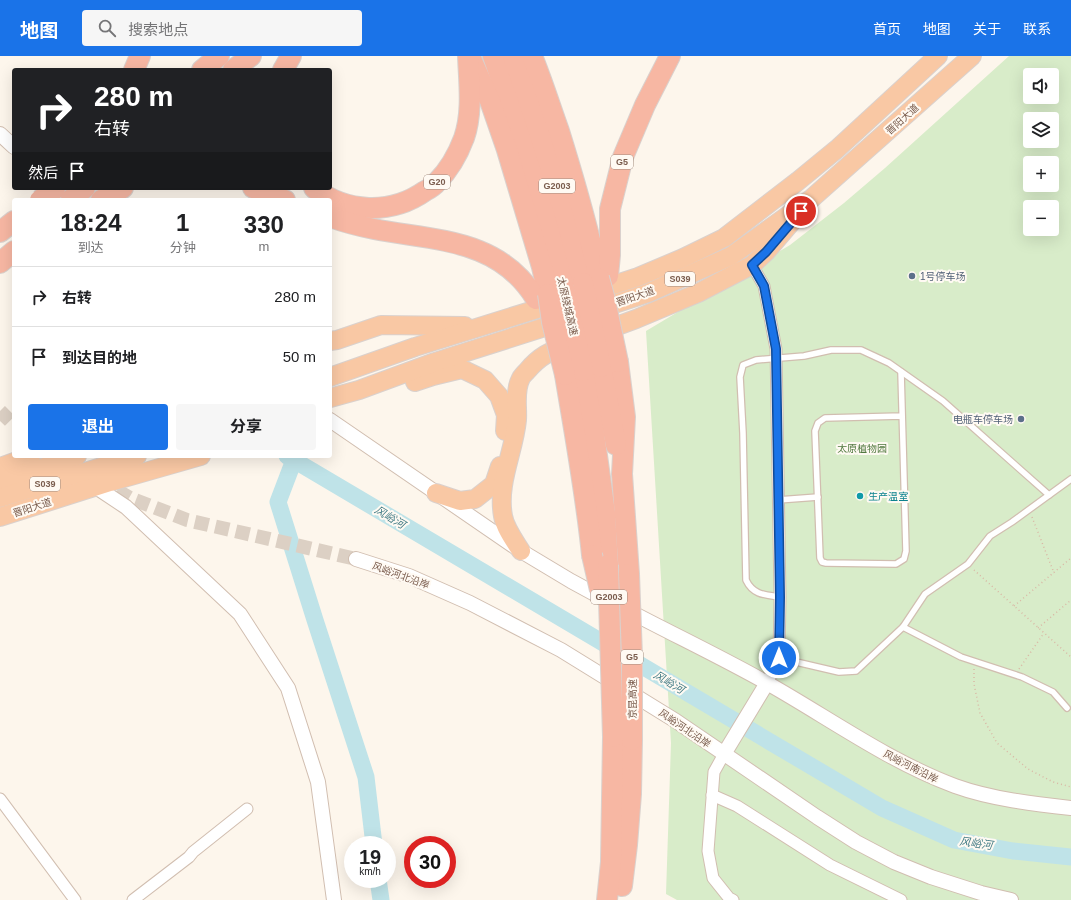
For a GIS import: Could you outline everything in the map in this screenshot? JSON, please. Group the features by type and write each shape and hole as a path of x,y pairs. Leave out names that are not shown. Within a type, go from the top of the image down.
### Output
{"highway":[{"path":"135,68 140,56"},
{"path":"204,68 219,56"},
{"path":"236,68 251,56"},
{"path":"284,68 291,56"},
{"name":"G20","path":"332,199 346,205 371,209 397,206 419,196 436,184 453,162 464,137 469,111 469,56"},
{"name":"G5","path":"469,56 490,101 507,150 542,267 573,286 605,300 592,369"},
{"name":"太原绕城高速","path":"493,56 515,118 550,227 573,286"},
{"name":"太原绕城高速","path":"513,56 533,112 568,223 573,286 592,369 622,474"},
{"path":"332,218 374,229 446,240 464,245 483,252 501,262 516,274 530,290 573,286 588,229 572,172 532,56"},
{"name":"G5","path":"592,369 552,322 573,286 610,255 610,209 623,157 637,123 670,56"},
{"name":"晋阳大道","path":"332,376 415,347 638,277 683,258 724,238 837,149 938,56"},
{"name":"晋阳大道","path":"332,408 359,390 436,362 648,293 731,256 811,199 972,56"},
{"path":"55,193 73,190"},
{"path":"105,198 119,190"},
{"path":"258,190 280,198"},
{"name":"G20","path":"317,190 331,198"},
{"path":"520,551 503,517 502,504 503,485 516,426 516,400 520,378 534,362 547,352 636,319 698,293 752,265 766,252 811,199"},
{"path":"0,232 12,223"},
{"path":"0,263 12,253"},
{"path":"332,341 381,325 482,327"},
{"name":"S039","path":"332,369 378,360"},
{"path":"332,408 372,397 433,376 462,369 484,380 499,396 506,415 505,441 501,465 494,484 475,500 460,501 436,493"},
{"name":"太原绕城高速","path":"592,369 594,434 605,513 600,560 609,629"},
{"path":"0,467 25,458"},
{"name":"S039","path":"0,482 71,458"},
{"name":"晋阳大道","path":"0,517 99,480 134,458"},
{"path":"99,480 192,458"},
{"name":"京昆高速","path":"607,900 622,738 632,657 629,574 622,474"},
{"name":"晋阳大道","path":"0,498 99,480"},
{"name":"京昆高速","path":"609,629 622,738 631,794 621,900"}],"street":[{"path":"0,134 12,145"},
{"path":"733,900 729,898 713,878 708,851 714,772 765,686 779,658 780,597 776,349 764,286 752,265"},
{"name":"风峪河南沿岸","path":"332,408 436,493 520,551 571,581 896,759 934,778 957,787 987,795 1071,808"},
{"path":"99,480 240,614 288,688 318,782 334,900"},
{"name":"风峪河北沿岸","path":"356,559 409,576 470,603 561,650 676,721 728,749 836,830 894,862 931,877 981,893 1011,900"},
{"path":"712,795 737,806 830,865 901,900"},
{"path":"0,799 76,900"},
{"path":"133,900 189,857 193,852 247,809"}],"lane":[{"path":"780,597 763,595 750,588 746,580 743,433 740,377 743,365 756,360 804,356 831,350 862,350 889,363 944,401 1049,495"},
{"path":"901,372 906,551 904,558 896,564 822,562 820,558 815,431 818,423 825,418 902,416"},
{"path":"779,658 840,672 856,671 903,627 926,594 968,564 990,536 1071,479"},
{"path":"778,500 818,497"},
{"path":"903,627 961,657 1016,675 1053,692 1067,708"}],"path":[{"path":"1029,510 1054,572"},
{"path":"1014,606 1071,558"},
{"path":"968,564 1071,657"},
{"path":"1038,628 1071,600"},
{"path":"1016,675 1044,633"},
{"path":"974,661 974,684 980,713 997,744 1028,769 1053,782 1071,786"}],"green space":[{"name":"太原植物园","path":"1009,56 1071,56 1071,900 677,900 666,894 671,743 646,331 790,245 844,203"}],"waterway":[{"name":"风峪河","path":"290,458 882,808 954,840 1013,851 1071,857"},
{"path":"294,460 278,502 366,777 373,836"},
{"path":"379,888 381,900"}],"tunnel":[{"path":"0,411 12,423"},
{"path":"99,480 130,498 187,520 356,559"}],"place":[{"name":"1号停车场","path":"912,276"},
{"name":"电瓶车停车场","path":"1021,419"},
{"name":"生产温室","path":"860,496"}],"route":[{"path":"779,658 780,597 776,349 764,286 752,265 766,252 801,211"}]}
